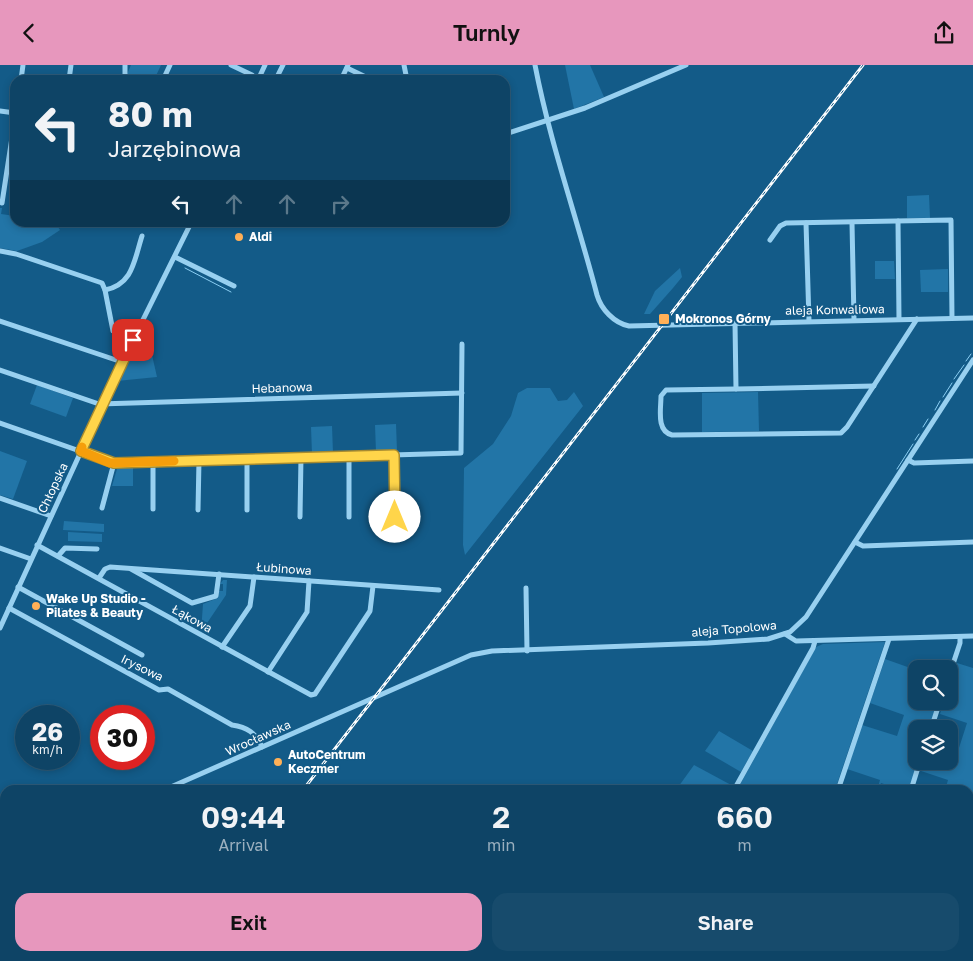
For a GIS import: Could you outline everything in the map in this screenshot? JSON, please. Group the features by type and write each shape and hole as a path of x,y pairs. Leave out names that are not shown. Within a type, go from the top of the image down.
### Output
{"street":[{"path":"231,65 252,75"},
{"name":"aleja Konwaliowa","path":"535,65 547,122 598,299 607,312 620,323 626,325 973,317"},
{"path":"510,133 585,108 686,65"},
{"path":"348,66 363,75"},
{"path":"2,203 10,151"},
{"path":"770,240 782,225 954,220 952,318"},
{"path":"898,221 899,319"},
{"path":"806,223 808,321"},
{"path":"852,223 854,320"},
{"name":"Chłopska","path":"1,625 122,362 189,227"},
{"path":"105,291 128,278 142,236"},
{"path":"0,251 16,254 100,282 105,291 113,331 134,339"},
{"path":"175,257 234,286"},
{"path":"874,386 666,390 661,396 662,429 672,435 838,434 847,427 874,386 917,319"},
{"path":"0,321 122,362"},
{"path":"735,323 736,389"},
{"path":"0,423 114,463 461,453 462,344"},
{"name":"aleja Topolowa","path":"471,655 492,651 527,651 768,639 786,634 795,629 806,617 973,360"},
{"name":"Hebanowa","path":"0,370 99,404 462,393"},
{"path":"394,455 395,517"},
{"path":"349,456 349,517"},
{"path":"300,517 301,457"},
{"path":"247,459 247,510"},
{"path":"198,509 199,460"},
{"path":"908,460 914,463 973,461"},
{"path":"153,462 153,509"},
{"path":"102,508 114,463"},
{"path":"0,498 51,516"},
{"path":"855,542 862,545 973,542"},
{"name":"Łąkowa","path":"38,545 309,695 314,695 370,611 372,586"},
{"path":"0,548 31,559"},
{"path":"58,556 65,548 97,549"},
{"name":"Łubinowa","path":"99,578 108,567 439,590"},
{"path":"128,568 194,603 216,596 219,574"},
{"path":"222,647 250,606 254,577"},
{"path":"268,672 307,612 309,581"},
{"path":"18,587 142,655"},
{"path":"526,588 527,651"},
{"name":"Irysowa","path":"9,608 159,690 168,689 232,725 240,726 256,735 262,747"},
{"path":"786,634 796,641 973,636"},
{"path":"954,660 960,637"},
{"path":"840,785 889,639"},
{"path":"737,785 813,648 815,641"},
{"name":"Wrocławska","path":"175,785 471,655"},
{"path":"913,785 917,770"}],"shaded area":[{"path":"131,65 161,65 156,75 127,74"},
{"path":"565,65 590,65 604,97 574,109"},
{"path":"929,195 930,218 907,218 907,196"},
{"path":"0,208 2,208 1,214 10,215 10,227 58,227 60,230 42,242 17,251 0,248"},
{"path":"875,261 894,261 895,279 875,279"},
{"path":"680,268 682,277 650,314 644,314 655,291"},
{"path":"948,269 948,292 921,292 920,270"},
{"path":"147,333 157,377 117,381"},
{"path":"37,385 73,398 66,417 30,404"},
{"path":"527,388 550,388 558,401 567,400 574,392 583,406 465,555 463,545 464,468 493,444 511,416 518,393"},
{"path":"758,392 759,431 702,432 702,393"},
{"path":"396,424 397,451 376,452 375,425"},
{"path":"332,426 333,453 312,454 311,427"},
{"path":"0,451 27,461 13,499 0,495"},
{"path":"121,466 133,466 133,486 112,486 117,469"},
{"path":"64,521 104,524 104,532 63,530"},
{"path":"68,532 102,534 102,542 68,541"},
{"path":"223,580 227,580 226,595 201,632 203,604 218,598 219,591 223,591 223,584 220,584"},
{"path":"885,642 837,785 740,785 816,647 823,644"},
{"path":"885,659 908,667 908,710 936,710 932,720 908,720 908,770 915,770 911,785 887,785 881,783 878,785 880,780 847,769 862,725 897,736 904,715 870,703"},
{"path":"958,663 973,668 973,785 946,785 948,780 921,771 958,770 958,751 967,723 940,714 941,710 958,710"},
{"path":"719,731 753,751 741,772 705,751"},
{"path":"694,765 731,785 680,785"}],"waterway":[{"path":"185,268 231,292"},
{"path":"966,361 971,354"},
{"path":"954,379 964,365"},
{"path":"943,397 952,383"},
{"path":"935,410 940,401"},
{"path":"923,427 928,419"},
{"path":"915,440 919,434"},
{"path":"897,469 913,444"}],"railway":[{"path":"307,785 863,65"}],"slow traffic":[{"path":"82,447 81,451 110,463 174,461"}],"place":[{"name":"Aldi","path":"239,237"},
{"name":"Mokronos Górny","path":"664,319"},
{"name":"Wake Up Studio - Pilates & Beauty","path":"36,606"},
{"name":"AutoCentrum Keczmer","path":"278,762"}],"route":[{"path":"133,340 81,451 110,463 394,455 395,517"}]}
